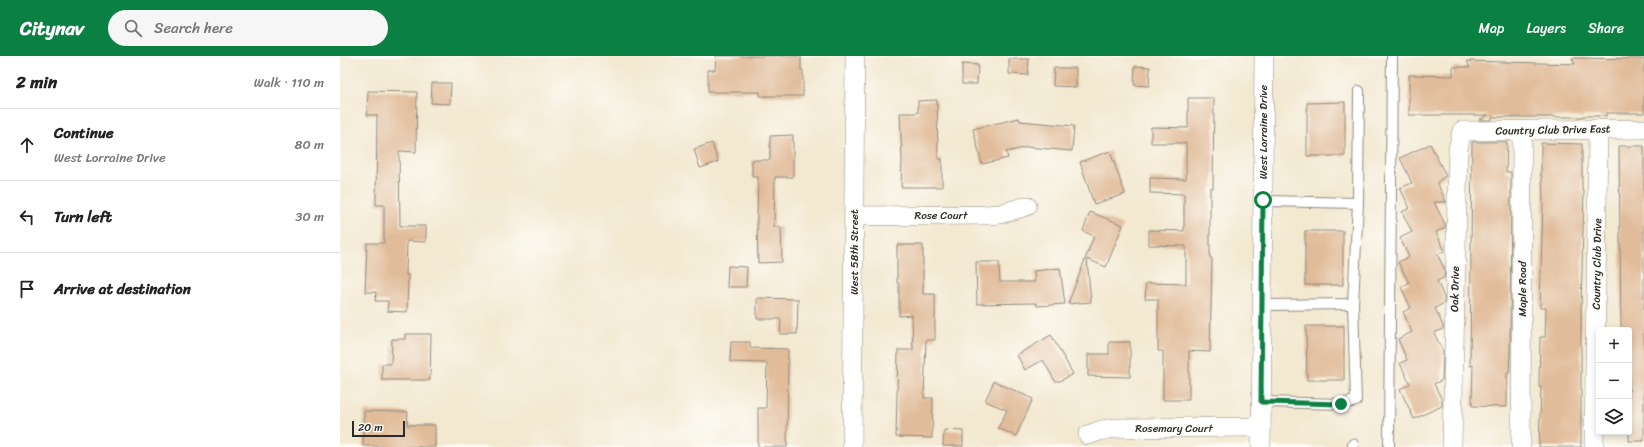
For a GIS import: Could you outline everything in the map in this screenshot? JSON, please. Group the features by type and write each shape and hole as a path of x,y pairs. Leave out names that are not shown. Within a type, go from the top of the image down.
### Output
{"street":[{"name":"West 58th Street","path":"852,447 855,56"},
{"name":"West Lorraine Drive","path":"1261,447 1264,56"},
{"name":"Country Club Drive East","path":"1462,131 1644,129"},
{"name":"Country Club Drive","path":"1594,447 1598,130"},
{"name":"Oak Drive","path":"1452,447 1458,149 1462,131"},
{"name":"Maple Road","path":"1521,447 1522,131"},
{"name":"Rose Court","path":"854,216 985,215 1000,214 1027,206"},
{"name":"Rosemary Court","path":"1088,435 1102,430 1116,428 1261,427"}],"lane":[{"path":"1389,447 1392,56"},
{"path":"1261,402 1341,404 1356,401 1353,304 1358,203 1359,91"},
{"path":"1263,200 1358,203"},
{"path":"1262,305 1353,304"}],"building":[{"path":"716,56 801,56 801,70 803,70 803,96 760,96 760,92 708,92 708,70 715,70"},
{"path":"1572,58 1644,59 1644,113 1606,113 1606,116 1583,117 1492,117 1492,120 1479,120 1488,115 1409,115 1409,75 1453,76 1453,67 1470,67 1467,61 1575,64"},
{"path":"1009,59 1029,59 1028,75 1009,74"},
{"path":"962,64 978,65 977,84 962,84"},
{"path":"1135,66 1150,67 1149,86 1134,85"},
{"path":"1054,68 1076,68 1076,87 1053,86"},
{"path":"432,83 451,83 450,104 431,103"},
{"path":"368,91 417,92 416,152 399,151 400,226 426,226 426,242 407,241 407,312 387,311 388,301 375,301 376,292 365,292 367,243 384,243 384,205 376,205 377,115 367,115"},
{"path":"1188,98 1214,98 1213,188 1210,188 1210,258 1212,258 1210,352 1189,351 1189,400 1163,400 1163,351 1158,351 1158,299 1145,299 1146,283 1186,284 1186,246 1149,245 1149,230 1184,231 1184,194 1150,193 1150,178 1186,179 1186,143 1151,143 1151,127 1188,128"},
{"path":"937,100 938,159 942,159 942,187 901,187 902,159 900,113 918,113 918,101"},
{"path":"1345,102 1345,156 1307,156 1307,103"},
{"path":"1019,118 1020,121 1074,126 1072,151 1027,147 1006,152 1008,158 982,164 973,129"},
{"path":"793,135 793,177 775,177 774,227 781,227 782,262 758,263 758,177 752,177 752,160 770,160 770,136"},
{"path":"1472,142 1507,142 1506,172 1511,172 1510,351 1509,373 1507,373 1507,407 1472,406 1473,365 1470,366"},
{"path":"712,143 718,162 700,168 694,149"},
{"path":"1541,143 1582,144 1582,190 1584,190 1581,309 1581,447 1539,447 1541,387 1539,387 1540,337 1545,337 1546,308 1540,308 1543,200"},
{"path":"1430,144 1446,176 1437,182 1446,202 1434,202 1445,224 1445,228 1436,232 1445,251 1437,254 1445,270 1444,278 1437,281 1444,297 1444,303 1435,308 1443,329 1434,333 1443,351 1442,380 1434,384 1442,400 1442,406 1414,419 1400,389 1410,384 1400,363 1407,360 1398,339 1412,332 1403,312 1411,308 1401,287 1409,283 1398,262 1409,257 1400,238 1412,232 1402,212 1410,208 1400,188 1412,183 1400,158"},
{"path":"1619,146 1644,146 1644,441 1629,441 1629,435 1632,435 1632,327 1621,327"},
{"path":"1110,151 1125,194 1094,204 1080,162"},
{"path":"1090,212 1123,225 1106,267 1087,259 1091,302 1068,304 1094,236 1083,231"},
{"path":"1305,231 1343,231 1343,285 1305,285"},
{"path":"897,245 923,245 923,294 935,294 935,340 926,340 924,398 933,398 932,438 896,437 898,350 913,350 912,315 899,316"},
{"path":"976,262 999,262 1000,282 1035,282 1034,271 1060,268 1065,304 1037,306 1036,303 977,304"},
{"path":"728,266 747,267 746,287 727,287"},
{"path":"757,298 798,299 797,334 780,334 781,319 757,319"},
{"path":"1306,326 1344,326 1344,380 1307,380"},
{"path":"405,334 431,334 430,380 382,380 382,364 391,364 392,339 405,339"},
{"path":"1051,335 1073,374 1060,381 1055,381 1043,360 1025,370 1017,355"},
{"path":"731,342 750,342 750,348 788,349 787,447 758,447 758,408 766,408 767,363 730,362"},
{"path":"1109,342 1130,342 1130,377 1088,376 1088,354 1109,354"},
{"path":"994,381 1033,399 1016,436 998,428 1007,410 985,401"},
{"path":"364,411 408,412 407,425 435,425 435,447 363,446"},
{"path":"944,430 963,431 963,446 943,446"}],"route":[{"path":"1263,200 1261,402 1341,404"}]}
